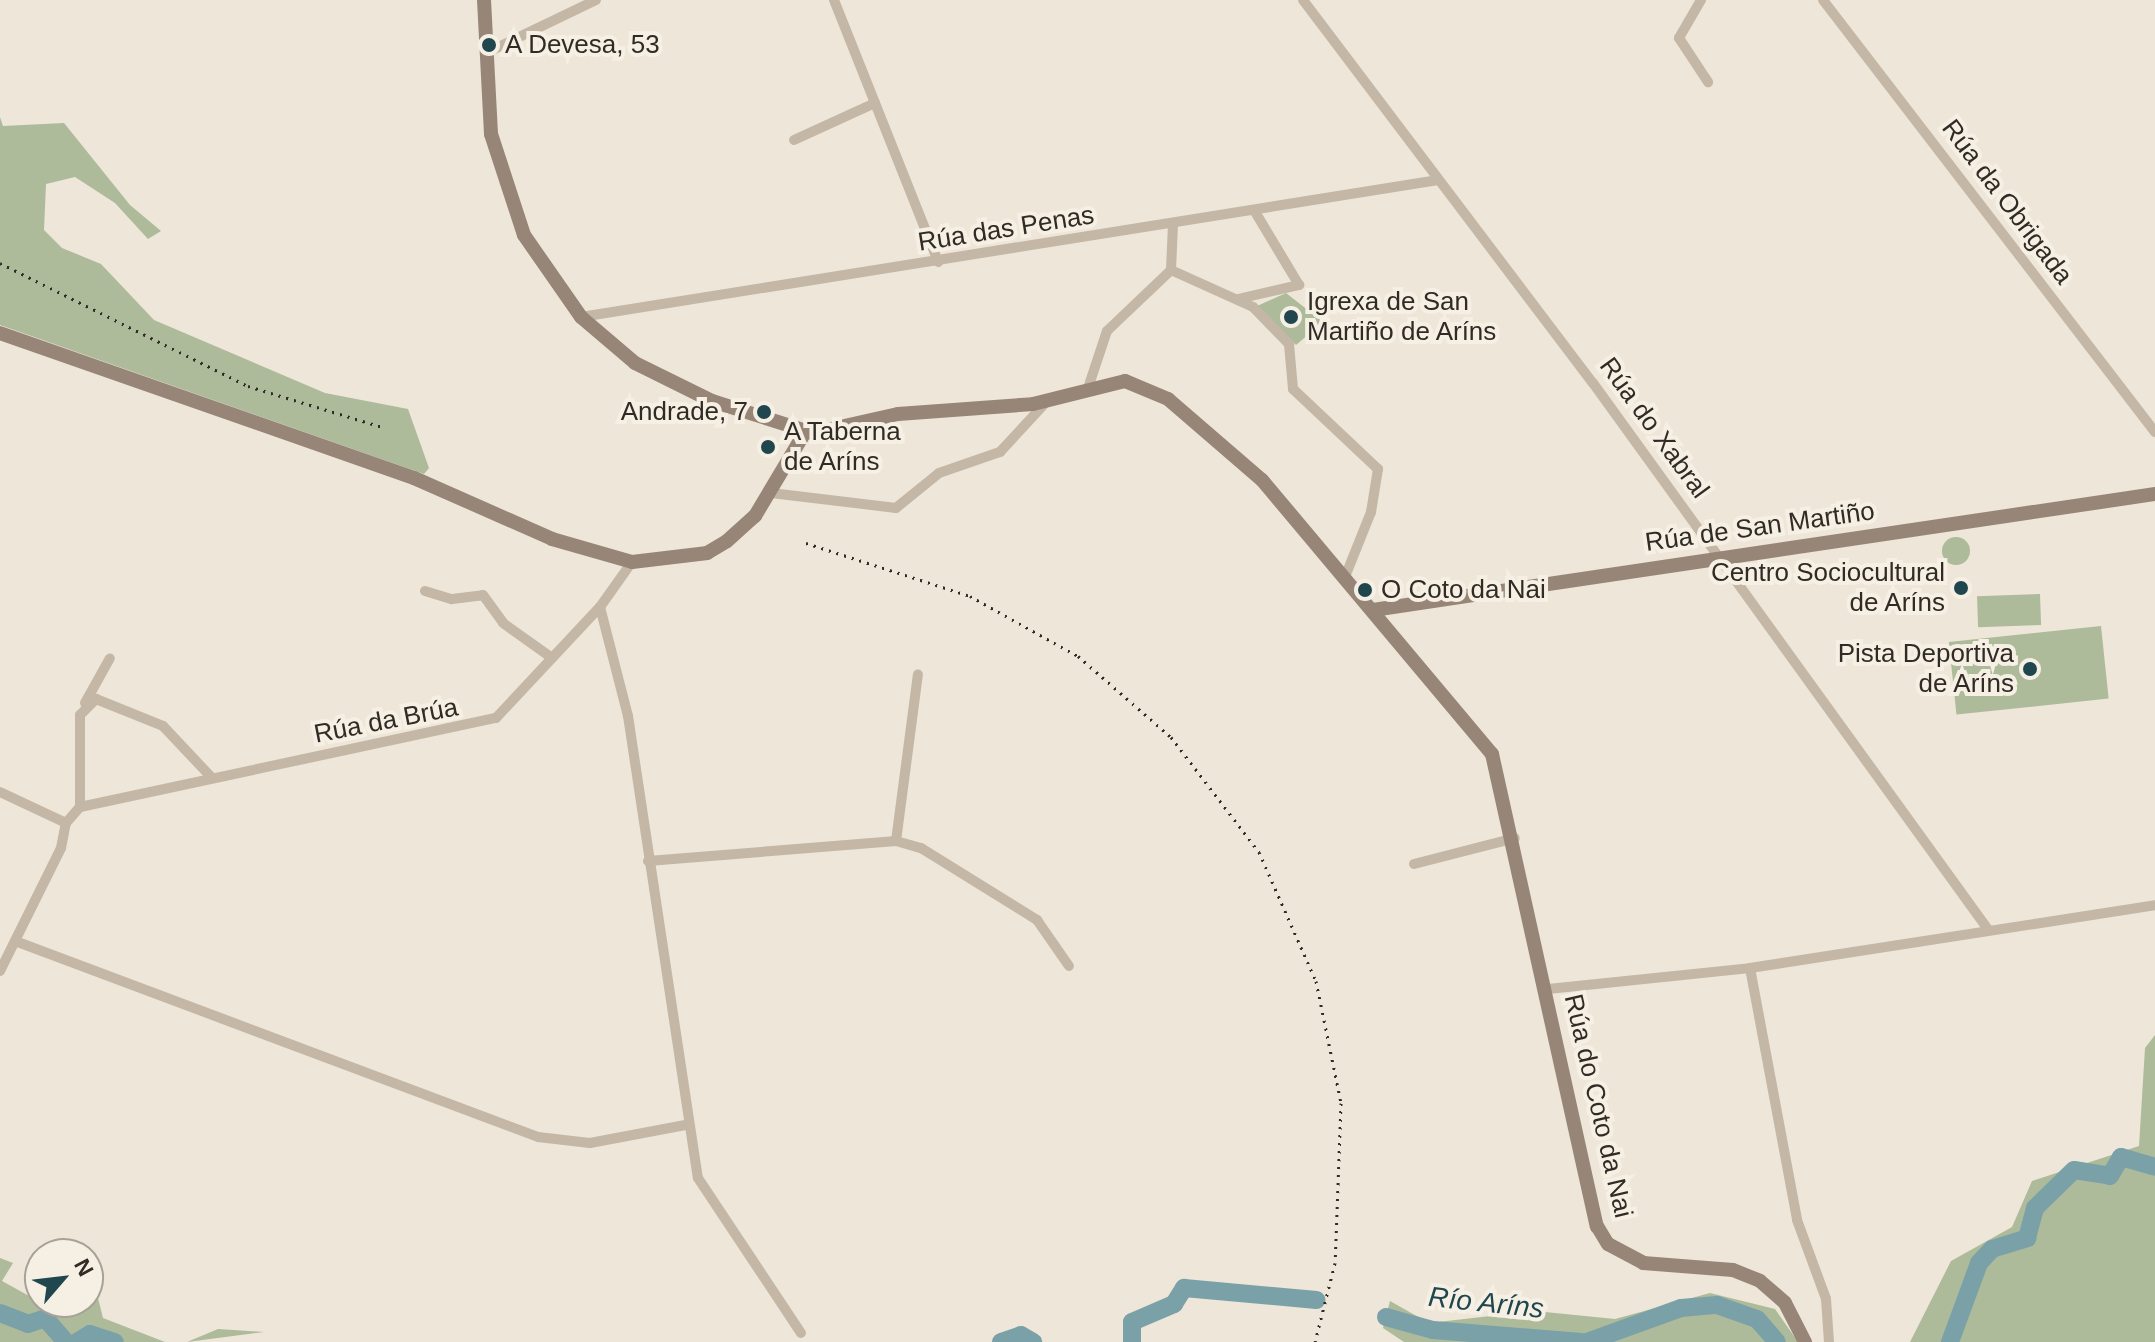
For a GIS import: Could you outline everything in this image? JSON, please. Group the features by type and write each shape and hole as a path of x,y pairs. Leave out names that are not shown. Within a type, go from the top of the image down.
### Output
{"street":[{"path":"0,333 414,478 552,539 632,562 707,553 755,516 805,432 691,392 612,347 581,317 535,258 517,220 491,134 484,0"},
{"path":"486,53 596,0"},
{"path":"834,0 938,262"},
{"name":"Rúa do Xabral","path":"1303,0 1721,557 1987,928"},
{"path":"1701,0 1679,38 1708,82"},
{"name":"Rúa da Obrigada","path":"1823,0 2155,432"},
{"path":"794,140 875,103"},
{"name":"Rúa das Penas","path":"581,317 1438,180"},
{"path":"1238,299 1299,285 1254,210"},
{"path":"1089,385 1107,331 1171,270 1173,224"},
{"path":"1171,270 1238,299 1289,344 1293,389 1378,469 1371,512 1345,577"},
{"name":"Rúa do Coto da Nai","path":"805,432 1049,399 1089,385 1117,380 1146,387 1231,450 1345,577 1492,754 1515,838 1597,1226 1608,1244 1643,1263 1733,1270 1760,1281 1785,1303 1805,1342"},
{"path":"771,493 896,508 939,473 1000,452 1049,399"},
{"name":"Rúa de San Martiño","path":"1373,610 2155,494"},
{"name":"Rúa da Brúa","path":"80,807 211,777 480,725 514,703 600,607 632,562"},
{"path":"425,591 452,599 483,595 503,623 552,658"},
{"path":"600,607 618,657 685,1125 698,1178 801,1333"},
{"path":"0,971 66,823 80,807 85,703 110,658"},
{"path":"896,841 918,674"},
{"path":"85,703 136,710 163,726 211,777"},
{"path":"0,792 66,823"},
{"path":"1414,864 1515,838"},
{"path":"648,861 896,841 946,860 1037,920 1069,966"},
{"path":"1548,989 1750,968 1987,928 2155,905"},
{"path":"15,941 538,1137 590,1143 685,1125"},
{"path":"1750,968 1797,1220 1826,1299 1829,1342"}],"green space":[{"path":"0,117 3,126 64,123 130,205 161,231 148,239 115,203 75,177 46,184 44,230 62,248 101,264 154,320 325,393 408,409 429,468 424,474 0,325"},
{"path":"1286,293 1323,322 1296,345 1257,306"},
{"path":"1956,537 1966,541 1970,551 1966,561 1956,565 1946,561 1942,551 1946,541"},
{"path":"2040,594 2041,625 1978,627 1977,596"},
{"name":"Pista Deportiva de Aríns","path":"2101,626 2109,699 1956,715 1949,642"},
{"path":"2155,1035 2155,1342 1910,1342 1951,1261 2012,1227 2032,1181 2139,1146 2145,1048"},
{"path":"0,1258 13,1263 2,1281 24,1293 24,1318 103,1318 165,1342 0,1342"},
{"path":"1710,1293 1775,1309 1798,1342 1404,1342 1383,1328 1390,1301 1429,1323 1535,1311 1615,1319"},
{"path":"218,1329 264,1332 187,1342"}],"waterway":[{"name":"Río Aríns","path":"1950,1342 1979,1263 1992,1249 2027,1238 2035,1208 2074,1170 2110,1176 2121,1157 2155,1167"},
{"name":"Río Aríns","path":"1132,1342 1132,1322 1174,1304 1184,1288 1316,1300"},
{"name":"Río Aríns","path":"1587,1342 1681,1308 1717,1305 1757,1319 1777,1342"},
{"name":"Río Aríns","path":"0,1313 28,1324 45,1318 66,1342"},
{"name":"Río Aríns","path":"1386,1317 1433,1330 1582,1342"},
{"name":"Río Aríns","path":"77,1342 90,1334 115,1342"},
{"name":"Río Aríns","path":"1001,1342 1021,1335 1033,1342"}],"railway":[{"path":"0,263 248,386 385,428"},
{"path":"806,543 970,596 1078,656 1171,737 1259,852 1316,981 1341,1103 1335,1263 1315,1342"}],"place":[{"name":"A Devesa, 53","path":"489,45"},
{"name":"Igrexa de San Martiño de Aríns","path":"1291,317"},
{"name":"Andrade, 7","path":"764,412"},
{"name":"A Taberna de Aríns","path":"768,447"},
{"name":"Centro Sociocultural de Aríns","path":"1961,588"},
{"name":"O Coto da Nai","path":"1365,590"},
{"name":"Pista Deportiva de Aríns","path":"2030,669"}]}
